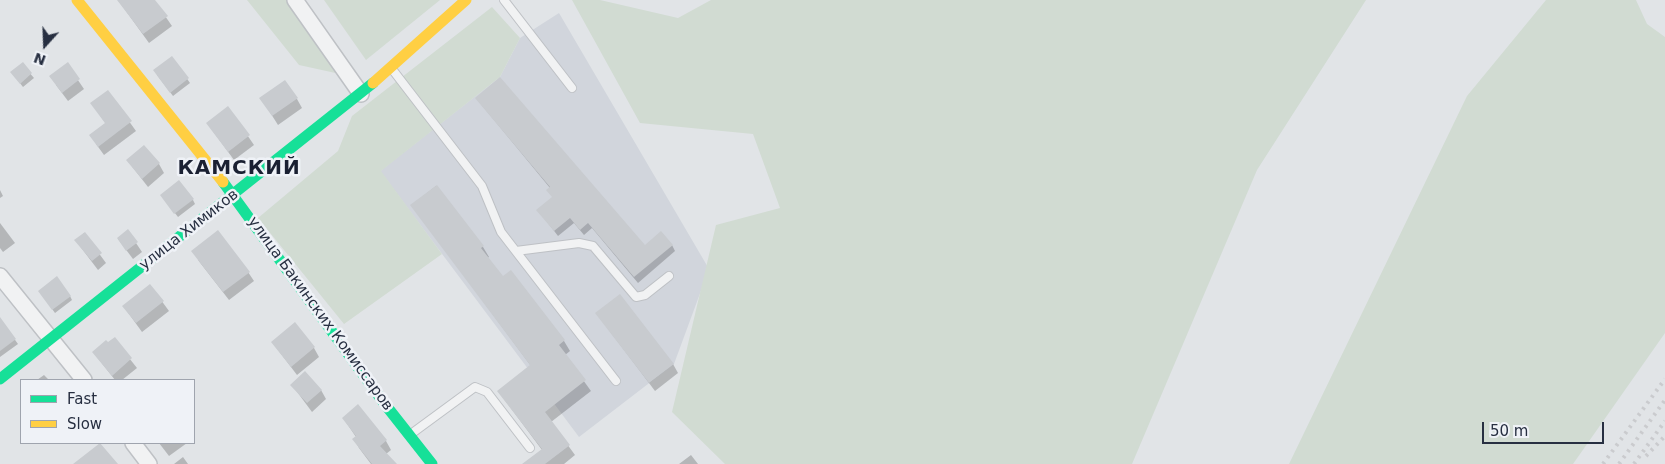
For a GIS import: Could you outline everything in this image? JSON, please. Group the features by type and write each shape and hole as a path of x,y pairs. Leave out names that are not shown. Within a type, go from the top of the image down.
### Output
{"street":[{"name":"улица Бакинских Комиссаров","path":"77,0 234,195 384,403 432,464"},
{"path":"295,0 361,94"},
{"name":"улица Химиков","path":"0,379 361,94 466,0"},
{"path":"0,276 83,379"},
{"path":"134,444 149,464"}],"lane":[{"path":"504,0 572,88"},
{"path":"391,67 482,186 501,232 616,381"},
{"path":"516,252 579,243 593,246 636,297 645,295 669,276"},
{"path":"410,436 475,387 486,392 530,448"}],"shaded area":[{"path":"247,0 288,0 340,74 299,65"},
{"path":"324,0 440,0 366,60"},
{"path":"572,0 600,0 678,18 711,0 1366,0 1257,170 1132,464 725,464 672,412 716,225 780,208 753,134 640,123"},
{"path":"1546,0 1636,0 1647,24 1665,37 1665,333 1573,464 1289,464 1467,96"},
{"path":"492,7 520,38 500,77 381,171 442,254 344,324 258,218 338,151 352,116"},
{"path":"559,13 709,269 674,364 579,437 380,171 500,77 520,38"}],"building":[{"path":"117,0 155,0 168,16 143,34"},
{"path":"172,56 189,78 170,93 153,70"},
{"path":"23,62 32,73 20,84 10,72"},
{"path":"68,62 80,79 62,93 49,76"},
{"path":"500,77 645,245 661,231 673,245 634,277 588,223 580,230 570,218 554,231 536,210 552,197 546,190 550,187 475,98"},
{"path":"285,80 298,98 272,116 259,98"},
{"path":"108,90 132,121 98,147 89,135 105,123 90,103"},
{"path":"228,106 250,135 228,152 206,123"},
{"path":"144,145 160,163 142,179 126,160"},
{"path":"179,180 194,199 174,214 160,195"},
{"path":"437,185 484,246 481,248 503,276 511,270 565,340 559,345 586,380 545,412 570,445 545,464 522,464 542,449 497,391 530,365 410,205"},
{"path":"128,229 138,242 126,251 117,238"},
{"path":"218,230 250,272 223,292 191,251"},
{"path":"85,232 102,253 92,261 74,240"},
{"path":"57,276 71,296 52,310 38,291"},
{"path":"150,284 164,301 136,323 122,306"},
{"path":"620,294 674,364 649,383 595,313"},
{"path":"0,317 16,339 0,351"},
{"path":"295,322 315,347 291,367 271,342"},
{"path":"115,337 132,358 112,376 92,352 106,340 108,342"},
{"path":"305,371 322,390 307,403 290,385"},
{"path":"358,404 387,440 380,446 397,464 372,464 352,439 356,436 342,418"},
{"path":"101,444 118,464 73,464"}],"railway":[{"path":"1603,464 1665,379"},
{"path":"1619,464 1665,400"},
{"path":"1634,464 1665,421"},
{"path":"1646,456 1665,436"}],"traffic: fast":[{"path":"0,379 373,83"},
{"path":"223,182 384,403 432,464"}],"traffic: slow":[{"path":"77,0 223,182"},
{"path":"373,83 466,0"}],"district":[{"name":"КАМСКИЙ","path":"239,169"}]}
